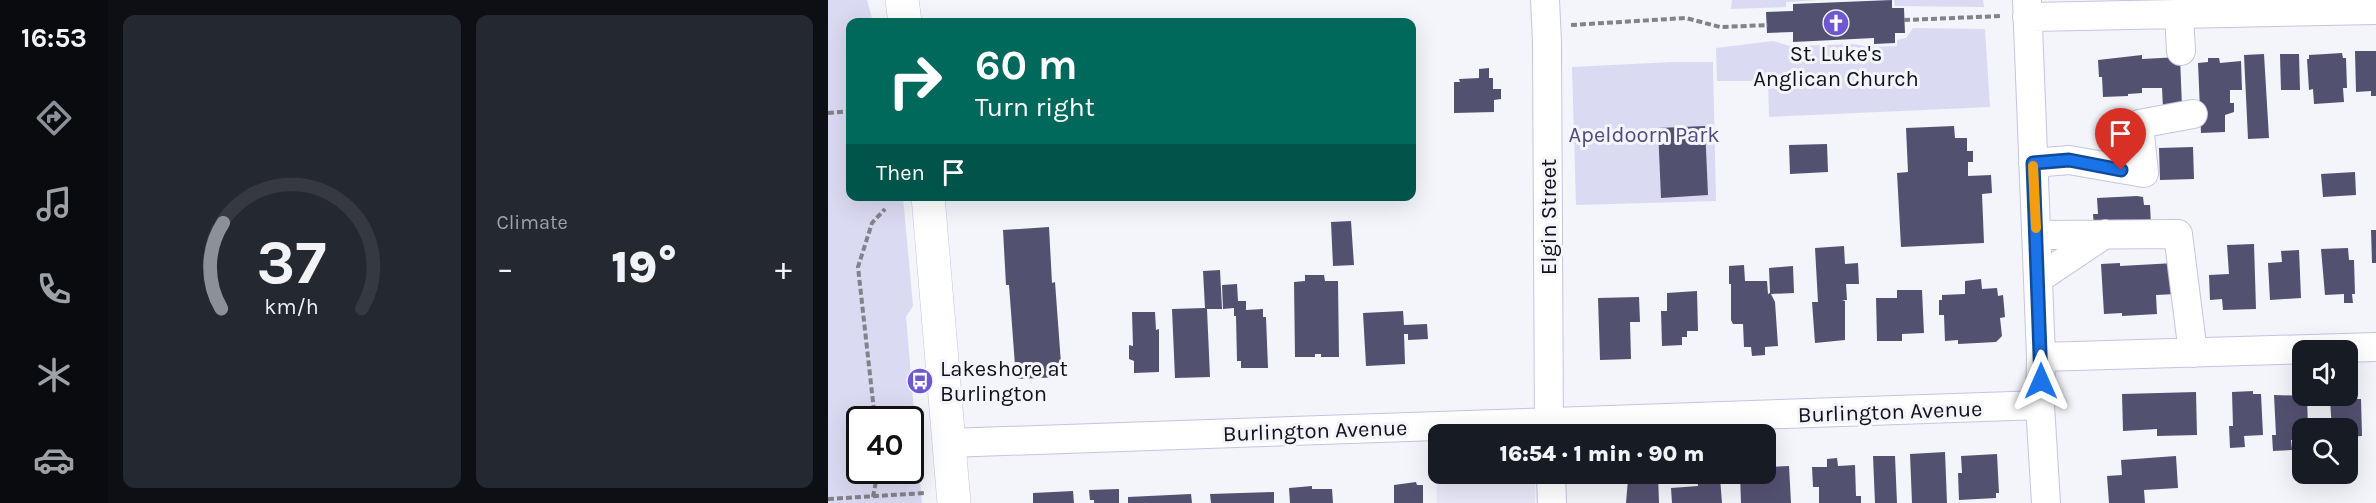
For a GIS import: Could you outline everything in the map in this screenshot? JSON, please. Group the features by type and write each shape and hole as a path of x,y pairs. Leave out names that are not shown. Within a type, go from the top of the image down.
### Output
{"main road":[{"path":"902,0 904,18"},
{"path":"928,201 949,443 940,498"}],"street":[{"path":"2046,503 2040,405 2041,357 2027,9 2179,14 2376,10"},
{"name":"Elgin Street","path":"1546,13 1548,424"},
{"path":"2179,14 2181,51"},
{"path":"2033,163 2069,160 2144,173 2139,124 2193,114"},
{"path":"2038,279 2105,234"},
{"path":"2036,235 2178,234 2193,353"},
{"path":"2041,357 2376,347"},
{"name":"Burlington Avenue","path":"1650,424 2040,405"},
{"name":"Burlington Avenue","path":"949,443 1428,432"},
{"path":"1551,484 1552,503"}],"path":[{"path":"1904,20 2027,9"},
{"path":"1546,13 1686,18 1720,27 1768,25"},
{"path":"828,113 846,111"},
{"path":"873,406 858,267 872,223 885,209"},
{"path":"873,497 876,484"},
{"path":"828,499 940,498"}],"shaded area":[{"path":"1437,484 1535,484 1535,503 1437,503"}],"green space":[{"path":"828,0 867,0 872,18 846,18 846,201 903,201 913,306 906,317 914,406 846,406 846,484 920,484 922,503 828,503"},
{"path":"1732,0 1819,0 1786,2 1786,7 1731,9"},
{"path":"1894,0 1983,0 1984,7 1895,6"},
{"path":"1913,28 1985,29 1990,107 1769,117 1768,81 1717,81 1716,48 1773,41 1790,46 1854,44 1869,47 1897,46 1897,40 1906,38"},
{"name":"Apeldoorn Park","path":"1713,62 1716,201 1576,205 1572,67"}],"building":[{"name":"St. Luke's Anglican Church","path":"1892,0 1892,8 1904,8 1905,33 1895,33 1895,43 1874,44 1874,38 1793,42 1793,32 1767,33 1766,12 1793,11 1793,4"},
{"path":"2355,51 2376,51 2376,96 2371,96 2371,91 2356,92"},
{"path":"2342,53 2343,58 2346,58 2347,88 2343,88 2344,102 2314,104 2313,89 2309,90 2307,59 2309,55"},
{"path":"2264,54 2269,138 2248,139 2244,55"},
{"path":"2280,54 2299,54 2300,90 2281,90"},
{"path":"2142,55 2142,59 2180,57 2182,107 2163,108 2162,88 2142,88 2142,93 2103,97 2098,60"},
{"path":"2208,58 2219,58 2220,63 2241,61 2242,90 2230,90 2230,103 2234,103 2234,112 2225,115 2225,132 2201,133 2198,63 2208,62"},
{"path":"1489,68 1489,78 1493,78 1493,89 1501,89 1501,99 1494,100 1494,112 1454,113 1454,82 1460,82 1459,79 1479,78 1479,69"},
{"path":"1705,126 1708,195 1661,198 1658,128"},
{"path":"1954,126 1955,138 1967,138 1967,151 1973,151 1973,162 1968,162 1968,176 1991,175 1992,193 1982,194 1984,243 1901,247 1897,173 1908,172 1906,128"},
{"path":"1827,144 1828,172 1790,174 1789,145"},
{"path":"2193,147 2194,179 2160,180 2159,148"},
{"path":"2355,172 2356,195 2323,197 2321,174"},
{"path":"2143,197 2144,205 2150,205 2151,225 2094,227 2093,214 2098,214 2097,198"},
{"path":"1351,221 1354,265 1333,266 1331,222"},
{"path":"1049,227 1052,283 1055,282 1062,377 1016,379 1003,230"},
{"path":"2371,230 2376,230 2376,263 2372,263"},
{"path":"2254,244 2256,309 2223,310 2222,299 2210,300 2209,275 2229,274 2227,245"},
{"path":"1844,246 1845,264 1858,263 1859,284 1846,284 1847,300 1842,300 1845,301 1845,340 1815,343 1812,302 1818,302 1815,248"},
{"path":"2348,248 2349,260 2354,260 2353,303 2344,303 2344,294 2325,295 2321,249"},
{"path":"2299,250 2301,298 2270,300 2268,263 2282,262 2281,251"},
{"path":"2120,263 2120,266 2175,263 2176,294 2156,295 2157,314 2122,316 2122,313 2104,314 2101,264"},
{"path":"1744,265 1745,281 1767,281 1768,294 1770,293 1769,268 1793,266 1794,293 1771,294 1775,302 1778,346 1765,347 1765,355 1752,356 1751,347 1744,347 1743,324 1733,324 1731,320 1729,266"},
{"path":"1220,270 1222,309 1207,309 1210,377 1175,378 1172,309 1205,308 1203,271"},
{"path":"1305,275 1324,275 1325,281 1338,281 1339,357 1321,357 1321,354 1315,354 1315,357 1295,357 1294,282 1305,281"},
{"path":"1981,279 1982,289 1997,288 1998,296 2003,295 2005,317 2000,318 2002,336 1996,342 1958,344 1958,340 1945,341 1944,315 1939,315 1939,300 1942,300 1942,295 1965,294 1965,281"},
{"path":"1237,284 1238,301 1246,301 1246,310 1263,309 1263,317 1266,317 1268,368 1241,368 1241,361 1237,361 1236,316 1234,316 1234,308 1223,309 1222,285"},
{"path":"1897,290 1922,290 1924,333 1902,334 1902,341 1877,341 1876,298 1897,298"},
{"path":"1697,291 1698,331 1687,331 1687,337 1682,337 1682,345 1662,346 1661,311 1667,311 1667,293"},
{"path":"1639,297 1640,322 1630,322 1631,359 1600,360 1598,298"},
{"path":"1403,311 1404,325 1427,324 1428,339 1408,340 1408,334 1404,334 1405,364 1366,366 1363,313"},
{"path":"1132,312 1155,312 1156,330 1159,329 1159,372 1134,373 1134,361 1129,359 1129,345 1133,346"},
{"path":"2253,391 2253,394 2261,394 2263,435 2244,436 2245,447 2230,448 2229,426 2233,426 2232,392"},
{"path":"2196,392 2197,435 2157,436 2157,429 2123,431 2122,394"},
{"path":"2274,395 2292,396 2292,406 2307,406 2308,418 2292,418 2292,450 2273,451 2272,435 2276,435"},
{"path":"2358,399 2361,399 2362,436 2358,436 2358,418 2331,418 2330,406 2358,406"},
{"path":"1945,452 1947,503 1912,503 1910,454"},
{"path":"1997,454 1999,493 1996,493 1996,498 1959,500 1958,473 1962,473 1961,456"},
{"path":"1873,456 1895,456 1897,503 1875,503"},
{"path":"2176,456 2178,488 2144,490 2145,503 2109,503 2107,476 2122,475 2121,460"},
{"path":"1837,458 1838,466 1855,465 1856,496 1861,496 1861,503 1819,503 1819,487 1813,487 1812,467 1827,467 1827,459"},
{"path":"1789,466 1791,503 1741,503 1740,484 1776,484 1776,467"},
{"path":"1416,482 1417,485 1423,485 1423,503 1394,503 1394,485"},
{"path":"1628,484 1658,484 1659,503 1626,503"},
{"path":"1698,484 1720,484 1722,503 1672,503 1671,488 1698,486"},
{"path":"1312,486 1312,489 1332,489 1333,503 1290,503 1289,488"},
{"path":"1119,489 1119,503 1094,503 1094,500 1090,500 1089,490"},
{"path":"1073,491 1074,503 1033,503 1033,493"},
{"path":"1274,492 1274,503 1211,503 1210,494"},
{"path":"1191,494 1192,503 1128,503 1128,497"}],"slow traffic":[{"path":"2033,166 2036,228"}],"place":[{"name":"St. Luke's Anglican Church","path":"1836,23"},
{"name":"Lakeshore at Burlington","path":"920,381"}],"route":[{"path":"2041,381 2033,163 2069,160 2121,170"}]}
